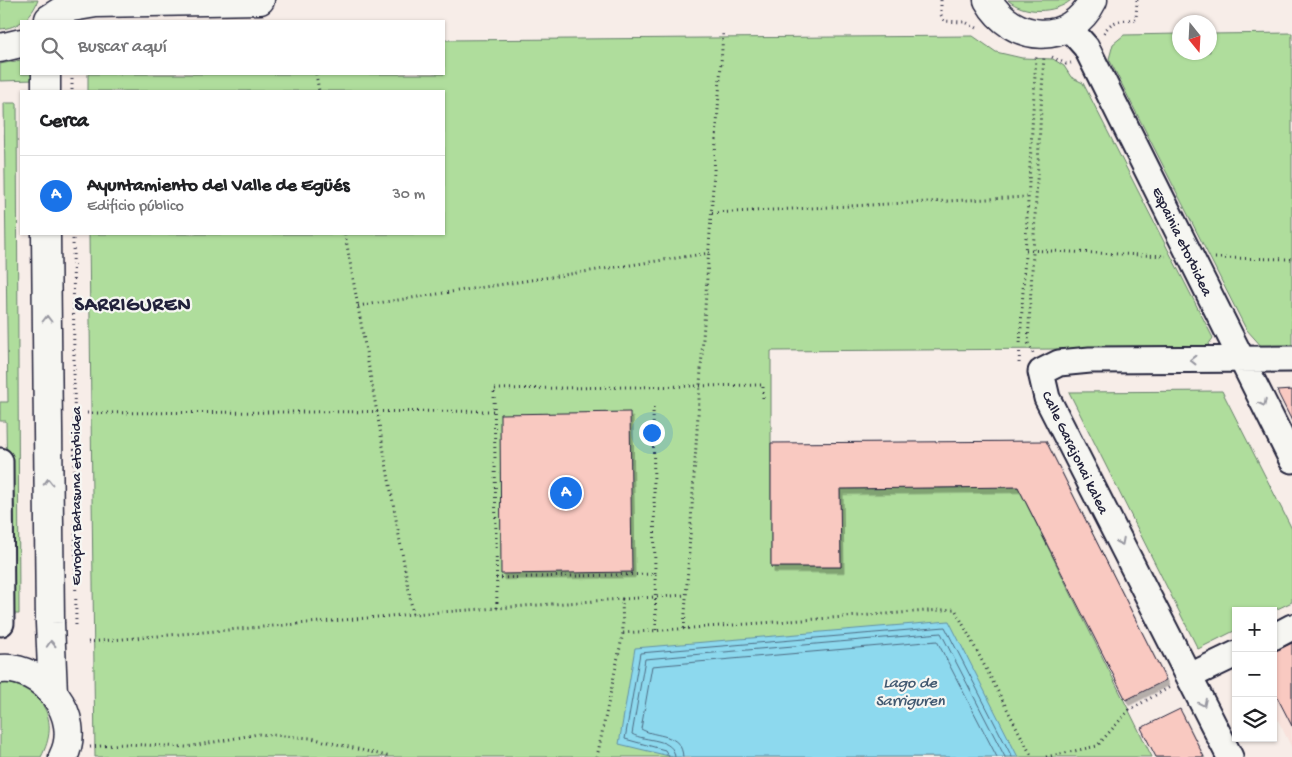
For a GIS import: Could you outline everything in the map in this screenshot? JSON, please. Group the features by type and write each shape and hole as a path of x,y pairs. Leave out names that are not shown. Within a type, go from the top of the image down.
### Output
{"street":[{"path":"51,13 66,8 96,3 260,0"},
{"path":"986,3 1011,26 1030,33 1050,33 1068,27 1080,18 1092,0"},
{"name":"Espainia etorbidea","path":"1068,27 1086,47 1292,460"},
{"path":"0,48 20,43"},
{"path":"46,75 46,90"},
{"name":"Europar Batasuna etorbidea","path":"46,235 50,623 53,693"},
{"name":"Calle Garajonai kalea","path":"1230,757 1047,398 1041,372 1059,363 1090,360 1292,359"},
{"path":"0,461 2,623"},
{"path":"1277,634 1292,627"},
{"path":"1190,676 1232,656"},
{"path":"0,669 22,672 40,680 53,693 64,712 72,752"}],"path":[{"path":"941,0 941,9"},
{"path":"1102,39 1104,31 1111,24 1120,20 1136,19 1137,0"},
{"path":"684,629 723,33"},
{"path":"1035,358 1028,343 1044,55 1066,64 1075,61"},
{"path":"1019,366 1036,57"},
{"path":"72,75 72,90"},
{"path":"316,75 319,90"},
{"path":"712,212 1027,197"},
{"name":"Europar Batasuna etorbidea","path":"73,235 76,632"},
{"path":"345,235 375,411 413,614"},
{"path":"1026,250 1292,259"},
{"path":"358,306 710,253"},
{"path":"497,608 494,389 763,385 763,401"},
{"path":"653,404 656,631"},
{"path":"87,413 494,411"},
{"path":"496,578 655,574"},
{"path":"88,642 413,614 686,596"},
{"path":"596,757 623,633 622,599"},
{"path":"623,633 955,609 1032,757"},
{"path":"1046,757 1097,746 1129,710 1190,676"},
{"path":"72,752 124,744 187,747 258,734 311,738 390,757"}],"shaded area":[{"path":"1292,643 1292,748 1277,718 1277,650"}],"green space":[{"path":"0,0 38,0 32,12 24,20 20,20 20,23 13,26 0,29"},
{"path":"1008,0 1071,0 1057,8 1030,10 1014,5"},
{"path":"1292,33 1292,348 1263,348 1246,329 1109,59 1113,44 1124,35 1172,34 1172,60 1217,60 1217,34"},
{"path":"973,36 996,52 1022,58 1053,59 1064,66 1071,77 1083,83 1213,338 1206,348 771,351 771,567 841,567 840,489 1018,487 1152,757 95,757 89,235 445,235 445,90 88,90 88,75 445,75 445,40"},
{"path":"20,60 20,75 35,75 35,80 0,81 0,64"},
{"path":"4,103 17,103 19,614 9,614 6,421 0,421 0,402 8,402"},
{"path":"1222,391 1292,529 1292,602 1277,609 1277,607 1232,607 1232,632 1198,649 1069,392"},
{"path":"3,682 29,691 44,708 48,719 49,731 47,743 41,757 0,757 0,683"}],"water":[{"name":"Lago de Sarriguren","path":"949,621 1018,757 673,757 619,744 635,648"}],"building":[{"path":"1292,390 1292,421 1277,391"},
{"path":"630,412 632,572 501,574 500,414"},
{"path":"1046,441 1166,680 1126,700 1018,487 840,489 841,567 771,567 771,443"},
{"path":"1292,643 1292,726 1277,697 1277,650"},
{"path":"1180,709 1204,757 1156,757 1141,728"}],"place":[{"name":"Ayuntamiento del Valle de Egüés","path":"566,493"}],"district":[{"name":"SARRIGUREN","path":"133,303"}]}
